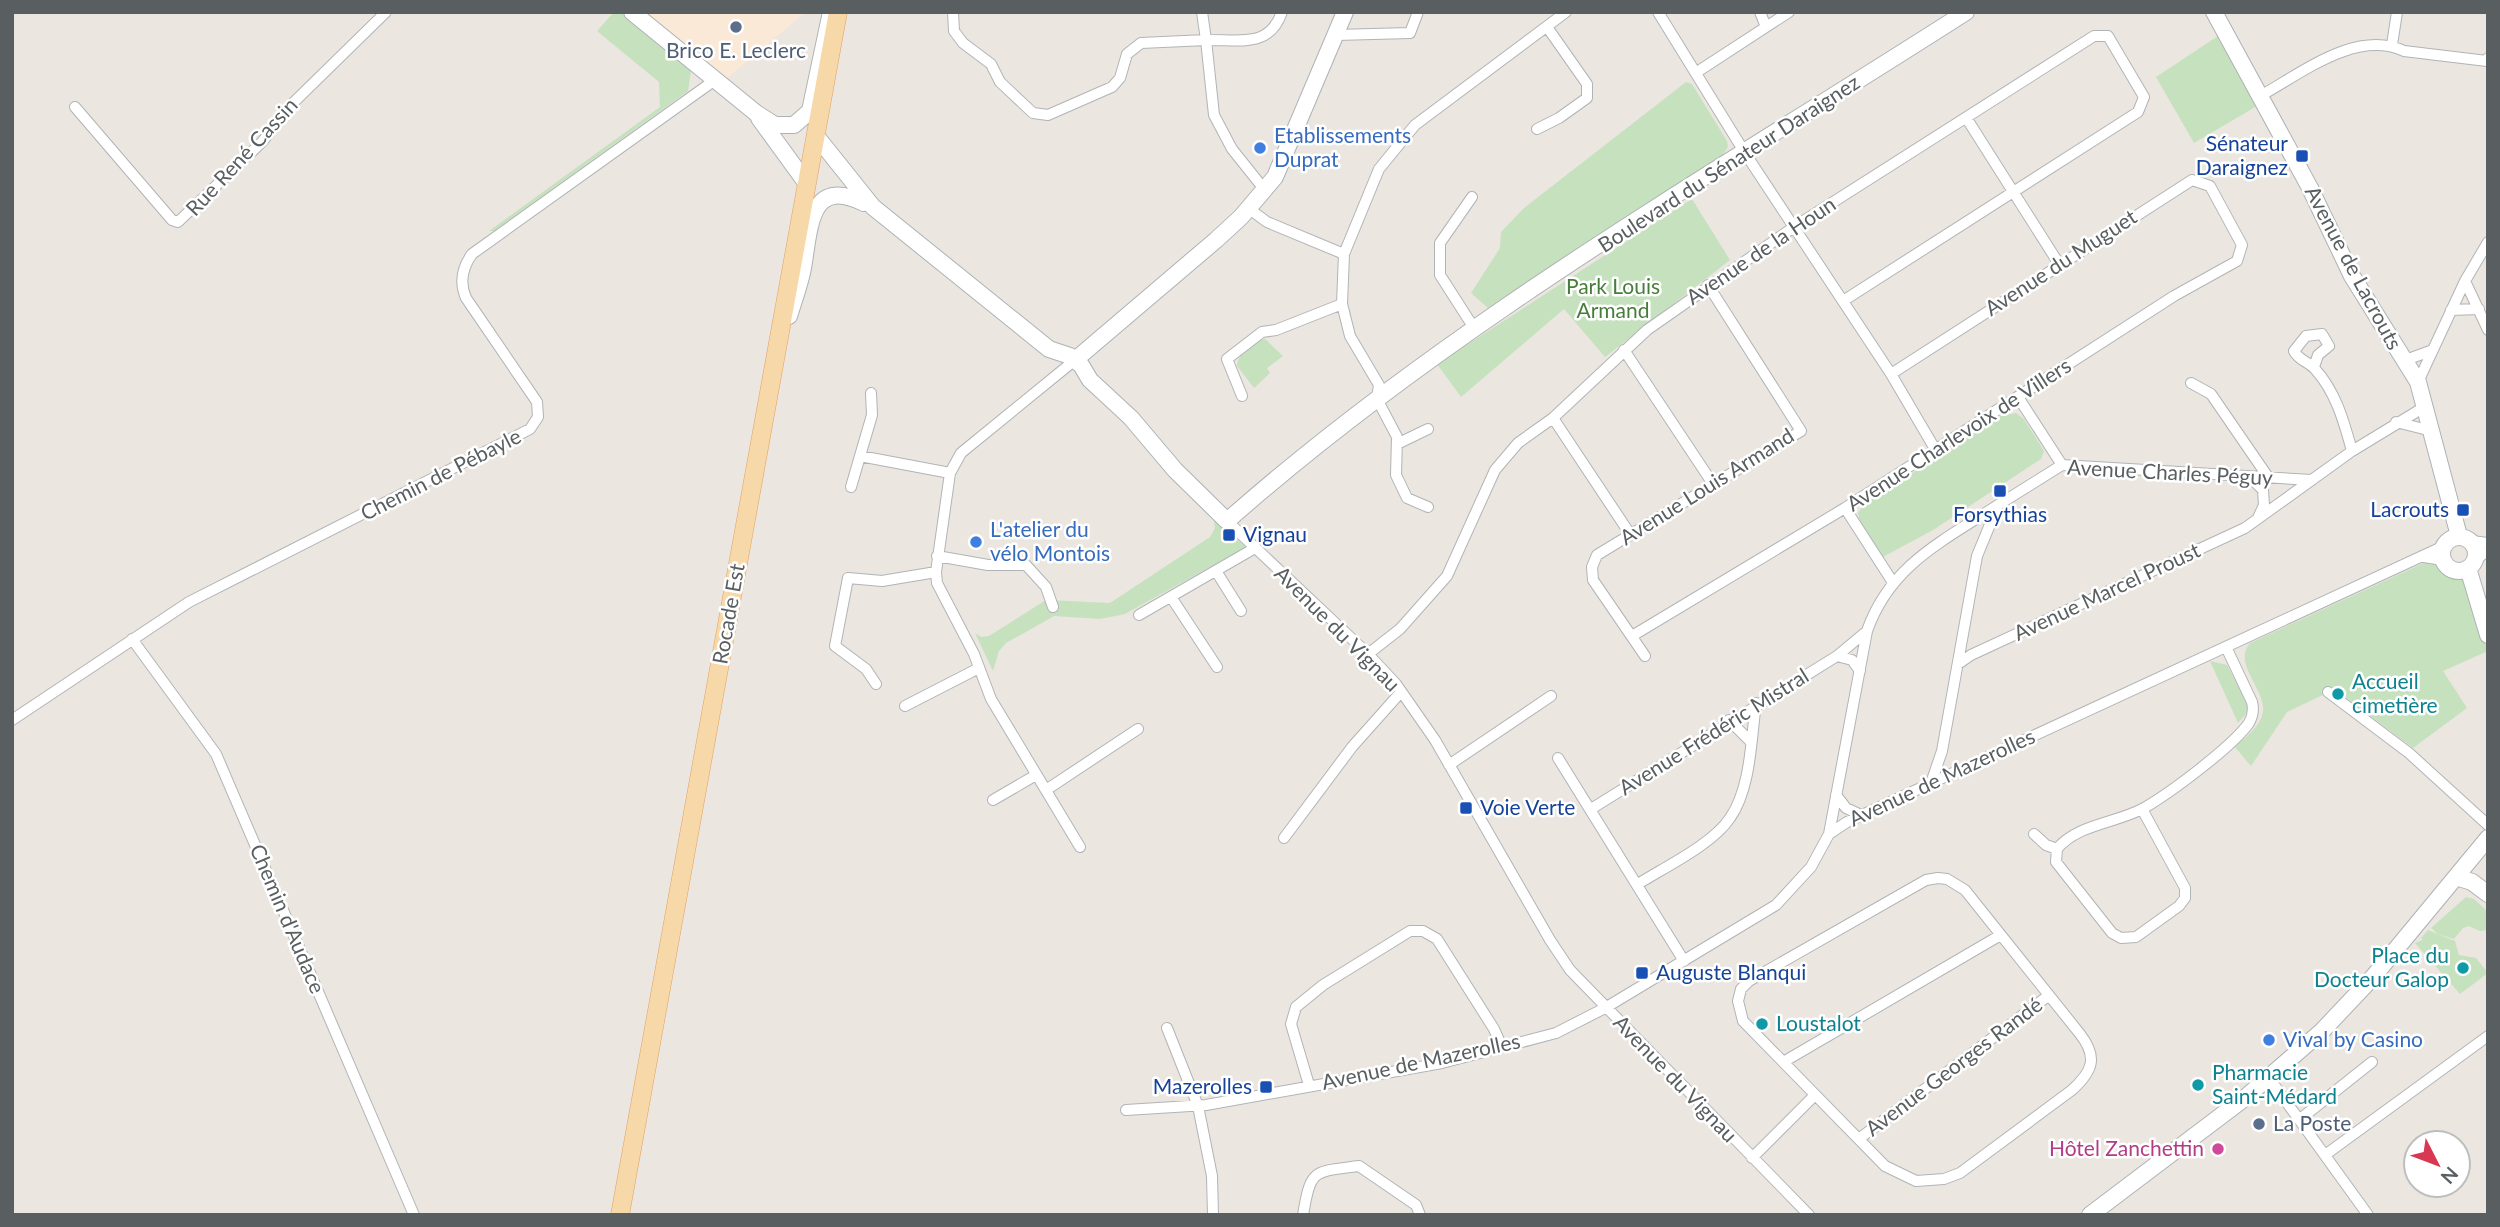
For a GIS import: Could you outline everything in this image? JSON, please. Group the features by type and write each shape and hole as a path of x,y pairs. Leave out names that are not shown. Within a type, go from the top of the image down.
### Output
{"main road":[{"name":"Rocade Est","path":"620,1215 838,12"}],"street":[{"name":"Rue René Cassin","path":"75,107 172,220 178,222 253,152 294,102 386,12"},
{"path":"632,12 756,113 781,126 794,125 810,111 831,12"},
{"path":"953,12 954,31 963,43 991,64 1000,82 1033,113 1048,115 1112,87 1120,78 1127,54 1141,43 1263,39 1272,33 1282,12"},
{"path":"1202,12 1214,115 1232,149 1264,189"},
{"path":"1080,847 991,699 979,668 937,583 937,556 950,473 974,440 1216,240 1248,208 1283,161 1345,12"},
{"path":"1336,35 1410,33 1418,12"},
{"path":"1428,507 1407,498 1396,475 1397,438 1377,399 1379,385 1350,336 1342,304 1344,254 1379,169 1415,125 1566,12"},
{"path":"1658,12 1745,153 1891,374 1935,449"},
{"path":"1759,12 1766,27"},
{"path":"1697,72 1789,12"},
{"name":"Boulevard du Sénateur Daraignez","path":"1227,521 1322,440 1474,328 1966,12"},
{"name":"Avenue de Lacrouts","path":"2214,12 2352,276 2418,382 2432,431 2476,549 2477,560"},
{"path":"2392,45 2397,12"},
{"path":"1537,129 1559,118 1587,98 1587,84 1547,27"},
{"name":"Avenue de la Houn","path":"1368,654 1401,629 1447,576 1495,470 1518,443 1553,418 1624,350 1708,285 1794,227 2094,36 2108,36 2144,97 2138,112 2012,190"},
{"path":"2260,96 2355,45 2392,45 2404,51 2487,61 2488,58"},
{"name":"Chemin de Pébayle","path":"132,639 211,590 530,429 538,417 537,402 466,298 461,282 466,262 479,249 541,208 715,80"},
{"path":"756,113 807,184"},
{"path":"1967,119 2059,264"},
{"path":"817,137 873,207"},
{"name":"Avenue du Muguet","path":"1891,374 2192,180 2210,186 2223,211"},
{"path":"1843,301 2012,190"},
{"path":"778,348 800,282 816,207 827,198 842,194 873,207"},
{"path":"1472,197 1440,243 1440,275 1474,328"},
{"name":"Avenue du Vignau","path":"873,207 1049,349 1075,359 1090,380 1131,418 1175,470 1368,654 1401,692 1449,765 1570,970 1809,1215"},
{"path":"1248,208 1267,222 1344,254"},
{"name":"Avenue Charlevoix de Villers","path":"1632,636 1845,508 2174,296 2237,261 2242,245 2223,211"},
{"path":"2418,382 2465,281 2488,242"},
{"path":"2465,281 2488,330"},
{"name":"Avenue Louis Armand","path":"1632,636 1593,580 1592,567 1597,555 1801,431 1708,285"},
{"path":"1242,396 1227,359 1262,332 1276,330 1342,304"},
{"path":"2451,310 2479,309"},
{"path":"1624,350 1713,484"},
{"path":"2403,361 2433,350"},
{"path":"2314,367 2342,414 2352,451"},
{"path":"2190,383 2211,394 2268,477"},
{"path":"851,486 872,415 871,393"},
{"path":"2018,397 2062,465"},
{"name":"Avenue Marcel Proust","path":"1958,663 2256,521 2352,451 2426,406"},
{"path":"1553,418 1630,534"},
{"path":"2396,422 2432,431"},
{"path":"1397,444 1428,429"},
{"path":"860,456 950,473"},
{"name":"Avenue Charles Péguy","path":"1867,631 1876,606 1892,581 1913,561 2062,465 2312,480"},
{"path":"2250,477 2263,490 2264,505 2256,521"},
{"path":"1931,783 1942,751 1977,556 1998,505"},
{"path":"1845,508 1892,581"},
{"path":"2473,540 2444,553 2454,570 2477,560 2488,635"},
{"path":"1139,615 1255,548"},
{"name":"Avenue de Mazerolles","path":"1126,1110 1198,1106 1442,1063 1556,1033 1605,1008 1776,905 1811,867 1829,834 1861,815 2424,557 2444,553"},
{"path":"937,556 988,565 1026,565 1046,587 1054,607"},
{"path":"1216,571 1241,611"},
{"path":"876,684 866,669 835,646 848,578 882,581 936,572"},
{"path":"1171,597 1217,667"},
{"path":"1829,834 1867,631"},
{"name":"Avenue Frédéric Mistral","path":"1591,809 1756,703 1837,656 1867,631"},
{"path":"1964,631 1984,649"},
{"path":"1632,636 1645,656"},
{"path":"12,720 132,639"},
{"name":"Chemin d'Audace","path":"132,639 216,754 414,1215"},
{"path":"2142,809 2185,888 2185,898 2179,906 2136,937 2121,938 2112,933 2056,862 2057,849 2068,837 2142,809 2184,782 2249,723 2254,709 2252,702 2226,647"},
{"path":"1837,656 1852,660 1860,671"},
{"path":"905,706 979,668"},
{"path":"1284,838 1352,747 1401,692"},
{"path":"2329,692 2409,753 2488,825"},
{"path":"1449,765 1551,696"},
{"path":"1638,884 1712,836 1730,819 1741,797 1756,703"},
{"path":"1729,720 1750,741"},
{"path":"1046,790 1138,729"},
{"path":"1942,751 1944,759 1958,770"},
{"path":"1558,758 1684,961"},
{"path":"993,800 1036,775"},
{"path":"1836,795 1846,808 1861,815"},
{"path":"2034,834 2046,845 2057,849"},
{"path":"2090,1215 2269,1079 2322,1031 2362,990 2488,838"},
{"path":"2478,852 2488,867"},
{"path":"2456,877 2472,882 2488,894"},
{"path":"1938,878 1947,879 1965,890 2048,996 2090,1047 2092,1067 2072,1090 1960,1174 1944,1179 1916,1181 1904,1178 1885,1166 1814,1096 1785,1061 1743,1021 1738,1001 1741,989 1749,981 1926,880 1938,878"},
{"path":"1309,1086 1291,1024 1296,1007 1323,985 1410,931 1423,931 1437,939 1494,1029 1502,1047"},
{"path":"1785,1061 1999,936"},
{"name":"Avenue Georges Randé","path":"1860,1139 2048,996"},
{"path":"1167,1028 1198,1106 1212,1176 1213,1215"},
{"path":"2325,1155 2488,1036"},
{"path":"2299,1120 2372,1062"},
{"path":"2269,1079 2368,1215"},
{"path":"1752,1158 1814,1096"},
{"path":"1303,1215 1311,1178 1318,1172 1359,1166 1416,1205 1420,1215"}],"shaded area":[{"path":"645,12 806,12 726,79"}],"green space":[{"path":"614,12 620,12 691,71 688,91 494,231 489,231 660,107 659,82 597,31"},
{"path":"2218,36 2257,106 2194,143 2156,77"},
{"path":"1686,82 1692,84 1727,141 1728,147 1722,156 1488,308 1471,293 1500,248 1501,232 1524,208"},
{"name":"Park Louis Armand","path":"1692,199 1730,260 1605,357 1564,309 1461,397 1437,364"},
{"path":"1265,339 1283,356 1267,368 1270,373 1254,388 1237,366 1246,348"},
{"path":"2016,413 2024,419 2044,451 2041,459 1933,530 1881,558 1861,526 1858,513 1864,504 2001,416"},
{"path":"1214,520 1246,547 1125,614 1100,619 1054,616 1006,643 999,651 993,671 975,633 981,637 989,636 1046,600 1110,603 1210,537 1215,528"},
{"path":"2428,561 2437,563 2457,580 2463,577 2488,651 2443,671 2467,708 2413,748 2344,696 2340,700 2329,692 2287,712 2251,766 2235,747 2255,727 2263,712 2260,694 2245,659 2250,643"},
{"path":"2210,661 2227,665 2248,704 2246,714 2238,723"},
{"path":"2466,897 2474,899 2488,912 2488,930 2480,931 2469,926 2463,928 2454,939 2438,934 2431,928"},
{"path":"2428,930 2455,941 2459,955 2476,958 2488,973 2460,994 2415,943 2423,940 2421,938"}],"place":[{"name":"Brico E. Leclerc","path":"736,27"},
{"name":"Etablissements Duprat","path":"1260,148"},
{"name":"Sénateur Daraignez","path":"2302,156"},
{"name":"Forsythias","path":"2000,491"},
{"name":"Lacrouts","path":"2463,510"},
{"name":"Vignau","path":"1229,535"},
{"name":"L'atelier du vélo Montois","path":"976,542"},
{"name":"Accueil cimetière","path":"2338,694"},
{"name":"Voie Verte","path":"1466,808"},
{"name":"Place du Docteur Galop","path":"2463,968"},
{"name":"Auguste Blanqui","path":"1642,973"},
{"name":"Loustalot","path":"1762,1024"},
{"name":"Vival by Casino","path":"2269,1040"},
{"name":"Pharmacie Saint-Médard","path":"2198,1085"},
{"name":"Mazerolles","path":"1266,1087"},
{"name":"La Poste","path":"2259,1124"},
{"name":"Hôtel Zanchettin","path":"2218,1149"}]}
